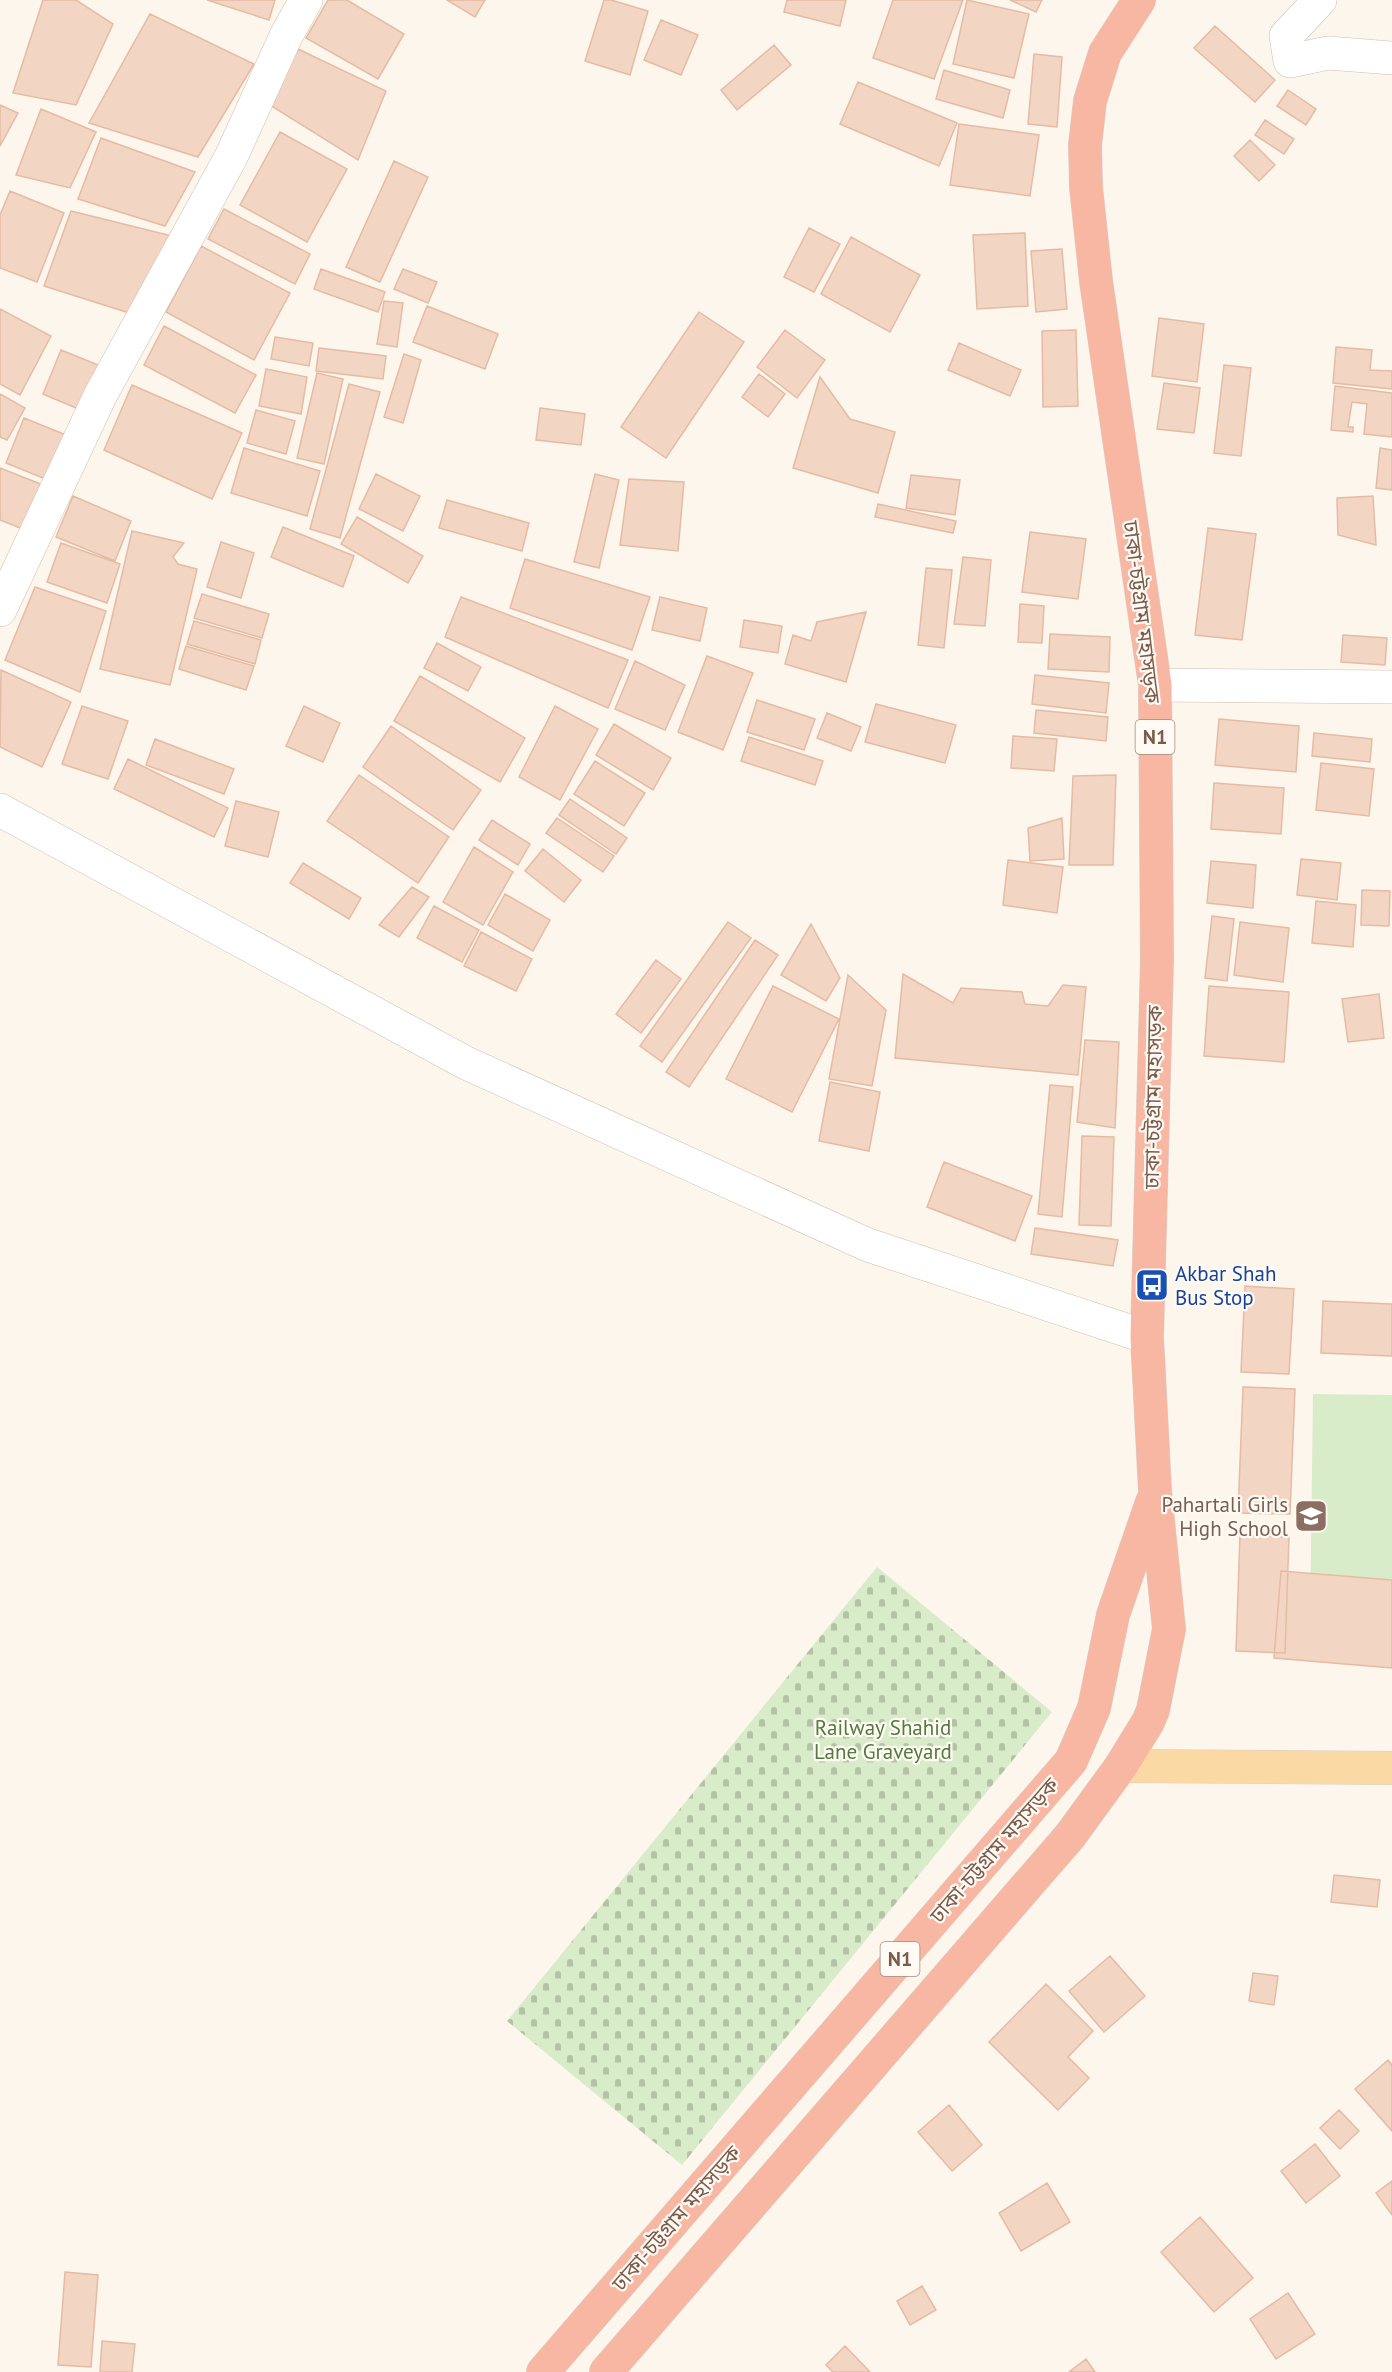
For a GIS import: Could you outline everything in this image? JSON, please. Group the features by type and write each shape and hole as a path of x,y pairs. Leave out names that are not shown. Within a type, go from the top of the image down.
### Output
{"highway":[{"name":"ঢাকা-চট্টগ্রাম মহাসড়ক","path":"606,2372 1070,1836 1121,1766 1153,1710 1169,1629 1155,1491 1148,1336 1157,960 1155,685 1096,281 1086,187 1085,145 1090,101 1105,53 1139,0"},
{"name":"ঢাকা-চট্টগ্রাম মহাসড়ক","path":"543,2372 1071,1761 1094,1708 1113,1616 1155,1491"}],"main road":[{"path":"1121,1766 1392,1768"}],"street":[{"path":"0,610 100,396 231,157 286,36 306,0"},
{"path":"1320,0 1286,36 1290,61 1328,53 1392,58"},
{"path":"1155,685 1392,687"},
{"path":"0,810 466,1063 868,1245 1148,1336"}],"green space":[{"path":"1313,1394 1392,1395 1392,1625 1310,1624"},
{"name":"Railway Shahid Lane Graveyard","path":"877,1567 1052,1712 682,2165 507,2021"}],"building":[{"path":"43,0 76,0 113,24 76,105 13,93"},
{"path":"207,0 275,0 269,20"},
{"path":"328,0 347,0 404,34 378,79 306,38"},
{"path":"447,0 485,0 475,17"},
{"path":"604,0 648,11 630,75 585,61"},
{"path":"787,0 846,0 840,26 784,12"},
{"path":"893,0 963,0 934,79 873,58"},
{"path":"967,0 1029,14 1014,78 953,64"},
{"path":"1010,0 1042,0 1036,12"},
{"path":"150,14 254,64 198,157 89,123"},
{"path":"661,20 698,35 681,75 644,60"},
{"path":"1215,26 1275,80 1255,102 1194,48"},
{"path":"774,45 791,65 737,110 721,90"},
{"path":"298,49 386,91 358,160 265,102"},
{"path":"1034,54 1062,57 1057,127 1028,124"},
{"path":"944,70 1010,90 1003,118 936,99"},
{"path":"858,82 957,123 939,166 840,124"},
{"path":"1288,90 1316,109 1306,125 1277,106"},
{"path":"0,105 18,113 0,146"},
{"path":"41,109 96,132 70,188 16,175"},
{"path":"1265,120 1294,139 1284,154 1255,135"},
{"path":"959,124 1039,135 1030,196 950,185"},
{"path":"280,132 347,169 307,242 240,205"},
{"path":"101,138 195,172 165,226 78,199"},
{"path":"1250,140 1275,165 1259,181 1234,156"},
{"path":"394,161 428,177 380,282 346,267"},
{"path":"10,191 64,213 37,282 0,268 0,215"},
{"path":"224,209 310,254 295,284 208,239"},
{"path":"71,211 188,240 142,317 44,286"},
{"path":"809,228 840,244 814,292 784,277"},
{"path":"1025,233 1028,306 977,309 973,235"},
{"path":"851,237 920,275 890,332 821,294"},
{"path":"201,246 290,293 254,360 166,312"},
{"path":"1062,249 1067,309 1036,312 1031,251"},
{"path":"321,269 385,292 378,312 314,289"},
{"path":"403,269 437,282 428,303 394,289"},
{"path":"384,301 403,303 397,347 377,344"},
{"path":"427,306 498,334 485,369 413,342"},
{"path":"0,309 51,336 20,395 0,384"},
{"path":"699,312 744,342 666,458 621,427"},
{"path":"1159,318 1204,324 1197,382 1152,376"},
{"path":"164,326 256,375 235,413 144,365"},
{"path":"785,330 825,360 797,398 757,367"},
{"path":"1076,330 1078,406 1043,407 1042,331"},
{"path":"275,337 313,343 309,366 271,359"},
{"path":"959,343 1021,370 1010,396 948,370"},
{"path":"1336,347 1372,350 1370,370 1392,371 1392,389 1333,383"},
{"path":"319,348 386,356 383,379 316,371"},
{"path":"61,350 113,371 95,416 43,394"},
{"path":"404,354 421,360 403,423 384,417"},
{"path":"1224,365 1251,368 1241,456 1214,453"},
{"path":"266,369 307,377 301,414 259,406"},
{"path":"317,373 343,379 324,464 297,458"},
{"path":"759,374 785,394 768,417 742,397"},
{"path":"820,377 850,419 895,432 878,493 793,468"},
{"path":"1164,383 1200,388 1194,433 1157,429"},
{"path":"349,384 380,392 340,538 310,529"},
{"path":"132,385 242,433 212,499 104,450"},
{"path":"1335,386 1392,393 1392,437 1364,434 1367,404 1352,402 1348,427 1353,427 1353,432 1331,430"},
{"path":"0,394 25,408 7,440 0,437"},
{"path":"540,408 585,414 581,445 536,440"},
{"path":"256,410 295,421 286,454 247,443"},
{"path":"24,418 76,439 58,484 6,463"},
{"path":"244,448 320,471 307,516 231,493"},
{"path":"1380,448 1392,450 1392,490 1376,488"},
{"path":"0,468 48,487 30,532 0,520"},
{"path":"376,474 420,496 403,531 359,509"},
{"path":"595,474 619,480 599,568 574,562"},
{"path":"911,475 960,480 955,515 906,508"},
{"path":"629,479 684,482 678,551 620,545"},
{"path":"73,496 131,521 115,561 56,537"},
{"path":"1373,496 1376,545 1338,535 1337,498"},
{"path":"447,500 529,523 522,551 439,528"},
{"path":"878,504 956,521 953,533 875,517"},
{"path":"357,517 423,556 408,583 341,544"},
{"path":"283,527 354,556 343,587 271,557"},
{"path":"1208,528 1256,534 1242,640 1195,635"},
{"path":"132,531 184,543 173,557 178,564 197,569 170,685 100,669"},
{"path":"1030,532 1086,539 1078,599 1022,592"},
{"path":"221,542 254,553 241,598 207,587"},
{"path":"61,543 120,564 107,603 47,582"},
{"path":"963,557 991,560 985,626 954,624"},
{"path":"525,559 650,597 632,650 510,608"},
{"path":"926,568 952,570 944,648 918,645"},
{"path":"35,587 106,611 80,692 5,660"},
{"path":"202,594 269,614 262,638 194,618"},
{"path":"461,597 628,660 608,708 445,637"},
{"path":"660,597 707,608 700,641 652,630"},
{"path":"1020,604 1044,606 1042,643 1018,642"},
{"path":"866,612 846,682 785,664 793,635 811,641 817,622"},
{"path":"744,620 782,626 778,653 740,647"},
{"path":"194,621 261,640 255,664 187,644"},
{"path":"1050,634 1110,637 1109,672 1048,669"},
{"path":"1343,635 1387,638 1385,665 1341,662"},
{"path":"437,643 481,667 468,691 424,668"},
{"path":"186,646 254,666 246,690 179,669"},
{"path":"707,656 753,673 723,750 678,732"},
{"path":"635,661 685,685 665,730 615,709"},
{"path":"1,670 71,702 42,767 0,747"},
{"path":"1035,675 1109,683 1106,713 1032,704"},
{"path":"420,676 525,738 500,782 394,721"},
{"path":"757,700 815,719 804,750 747,732"},
{"path":"876,704 956,725 945,763 865,742"},
{"path":"82,706 128,721 108,779 62,764"},
{"path":"304,706 340,723 323,762 286,746"},
{"path":"555,706 598,729 560,800 519,777"},
{"path":"1036,710 1108,717 1106,741 1034,733"},
{"path":"827,713 861,727 851,751 817,738"},
{"path":"1219,719 1299,726 1296,772 1215,765"},
{"path":"614,724 671,758 653,790 596,755"},
{"path":"391,726 481,790 453,830 363,767"},
{"path":"1314,733 1372,739 1370,762 1312,756"},
{"path":"1013,736 1057,739 1054,771 1011,768"},
{"path":"749,737 823,761 815,785 741,761"},
{"path":"155,739 234,769 224,794 146,765"},
{"path":"128,759 228,808 214,837 114,789"},
{"path":"595,761 645,793 624,826 574,794"},
{"path":"1321,763 1374,769 1369,816 1316,810"},
{"path":"359,775 449,837 418,883 327,821"},
{"path":"1116,775 1113,865 1069,865 1073,776"},
{"path":"1214,783 1284,788 1281,834 1211,829"},
{"path":"570,799 627,838 616,854 559,815"},
{"path":"236,801 279,812 268,857 225,846"},
{"path":"557,818 614,856 603,872 546,833"},
{"path":"1062,818 1064,859 1030,861 1028,828"},
{"path":"492,820 530,844 518,865 479,840"},
{"path":"474,847 513,872 483,925 443,902"},
{"path":"543,849 581,880 564,902 525,871"},
{"path":"1301,859 1341,863 1337,900 1297,895"},
{"path":"1008,860 1063,867 1057,913 1003,905"},
{"path":"1211,861 1256,865 1253,908 1207,903"},
{"path":"303,863 361,898 349,919 290,883"},
{"path":"412,887 429,897 399,937 379,925"},
{"path":"1362,890 1390,891 1389,926 1361,925"},
{"path":"505,894 550,920 533,951 488,925"},
{"path":"1316,901 1356,905 1353,947 1312,943"},
{"path":"434,906 479,930 462,962 417,938"},
{"path":"1212,916 1234,919 1227,981 1205,978"},
{"path":"728,922 751,938 662,1062 640,1046"},
{"path":"1240,922 1289,928 1283,982 1234,975"},
{"path":"811,924 840,978 826,1001 781,975"},
{"path":"481,932 532,959 516,991 464,966"},
{"path":"755,940 778,955 689,1087 666,1072"},
{"path":"656,960 681,979 641,1033 616,1014"},
{"path":"903,974 953,1003 961,988 1022,992 1025,1004 1048,1006 1063,985 1086,987 1078,1075 895,1058"},
{"path":"848,975 886,1010 872,1086 829,1079"},
{"path":"773,986 839,1019 792,1112 726,1079"},
{"path":"1209,986 1289,992 1284,1062 1204,1056"},
{"path":"1379,994 1384,1038 1348,1042 1342,999"},
{"path":"1085,1040 1119,1042 1115,1128 1077,1122"},
{"path":"830,1082 880,1092 869,1151 819,1141"},
{"path":"1050,1085 1073,1087 1062,1217 1038,1214"},
{"path":"1082,1136 1114,1137 1111,1226 1079,1225"},
{"path":"944,1162 1032,1196 1015,1241 927,1207"},
{"path":"1035,1228 1118,1240 1113,1266 1031,1254"},
{"path":"1245,1286 1294,1289 1289,1374 1241,1372"},
{"path":"1323,1301 1392,1304 1392,1356 1321,1353"},
{"path":"1243,1387 1295,1389 1290,1514 1238,1513"},
{"path":"1240,1535 1289,1537 1285,1653 1236,1651"},
{"path":"1281,1571 1392,1580 1392,1668 1274,1658"},
{"path":"1334,1875 1380,1880 1377,1907 1331,1902"},
{"path":"1110,1956 1145,1996 1104,2032 1069,1991"},
{"path":"1253,1973 1278,1976 1274,2005 1249,2001"},
{"path":"1046,1984 1093,2031 1068,2057 1089,2078 1058,2110 989,2042"},
{"path":"1388,2060 1392,2065 1392,2131 1355,2089"},
{"path":"949,2105 982,2145 952,2171 918,2132"},
{"path":"1339,2110 1359,2131 1340,2149 1320,2128"},
{"path":"1315,2144 1340,2176 1306,2203 1281,2171"},
{"path":"1392,2181 1392,2215 1376,2193"},
{"path":"1047,2183 1070,2222 1021,2251 999,2213"},
{"path":"1200,2217 1253,2278 1214,2312 1161,2252"},
{"path":"65,2272 98,2275 91,2367 58,2365"},
{"path":"922,2286 936,2310 910,2325 897,2301"},
{"path":"1288,2293 1315,2334 1276,2359 1250,2319"},
{"path":"102,2341 135,2344 132,2372 100,2372"},
{"path":"845,2346 870,2372 833,2372 826,2365"},
{"path":"1086,2359 1095,2372 1069,2372"}],"place":[{"name":"Akbar Shah Bus Stop","path":"1152,1285"},
{"name":"Pahartali Girls High School","path":"1311,1516"}]}
